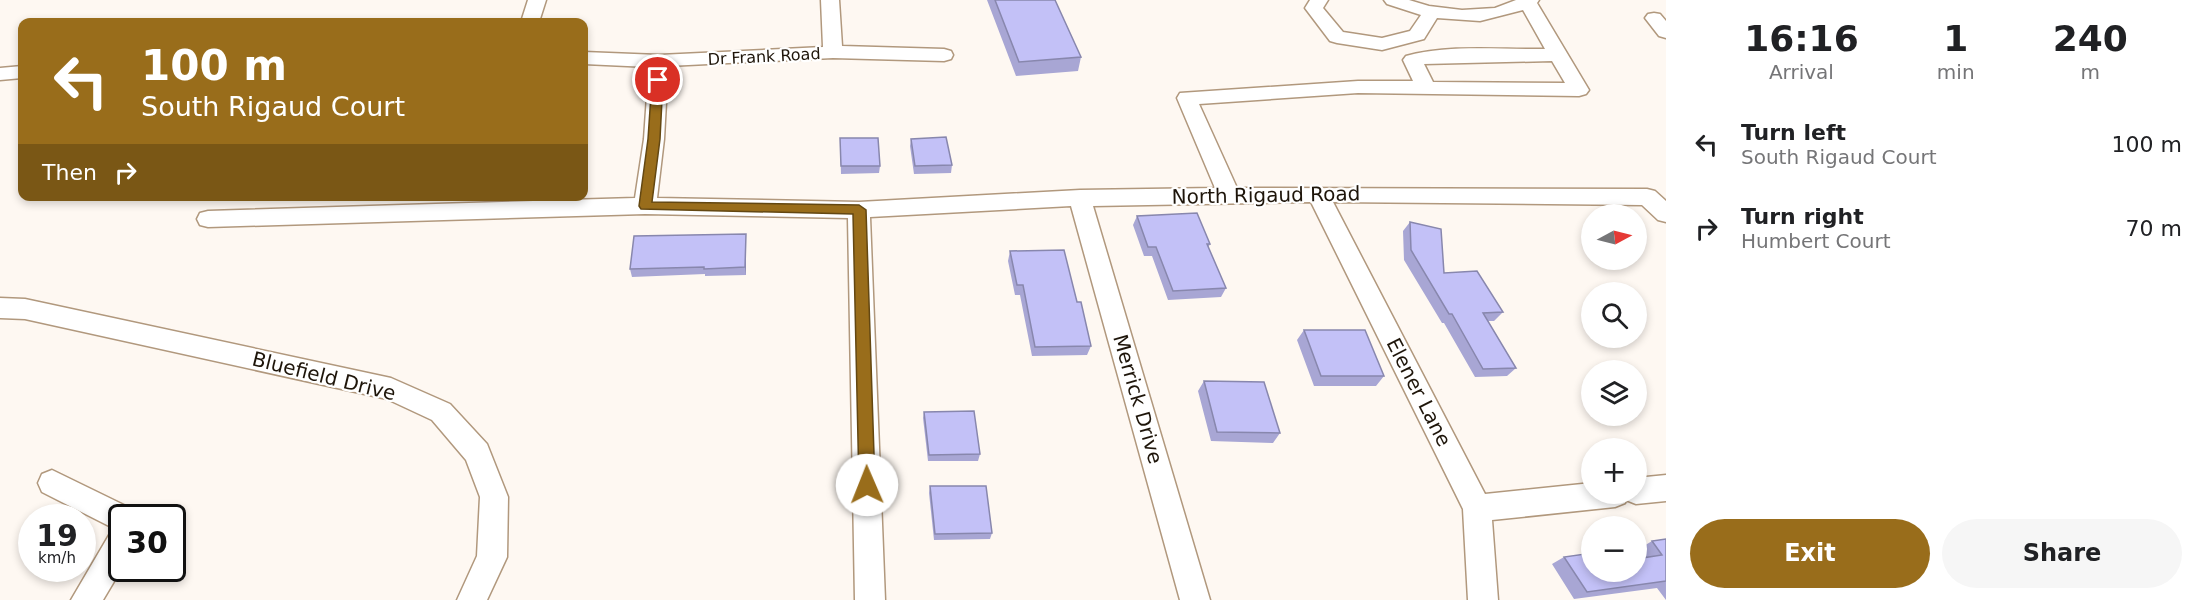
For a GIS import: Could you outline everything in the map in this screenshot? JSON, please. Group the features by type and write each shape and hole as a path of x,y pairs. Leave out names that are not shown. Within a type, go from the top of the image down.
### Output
{"street":[{"path":"531,18 537,0"},
{"path":"830,0 833,52"},
{"path":"1319,0 1314,8 1337,37 1382,44 1417,35 1431,13"},
{"path":"1229,195 1187,98 1358,87 1579,90 1529,1 1516,8 1491,14 1468,16 1431,13 1393,0"},
{"name":"Dr Frank Road","path":"588,58 659,61 833,52 944,55"},
{"path":"1425,88 1413,60 1436,56 1558,55"},
{"path":"645,206 654,139 659,61"},
{"path":"0,74 18,72"},
{"name":"North Rigaud Road","path":"208,219 645,206 859,210 1080,198 1318,194 1647,197 1666,214"},
{"name":"Elener Lane","path":"1318,194 1477,508 1483,600"},
{"name":"Merrick Drive","path":"1080,198 1195,600"},
{"path":"859,210 870,600"},
{"name":"Bluefield Drive","path":"0,308 25,309 390,389 441,412 477,453 494,497 492,557 472,600"},
{"path":"52,483 108,511"},
{"path":"1647,490 1666,488"},
{"path":"1477,508 1581,497"},
{"path":"86,600 108,563"}],"building":[{"path":"995,0 1055,0 1081,57 1019,62"},
{"path":"946,137 952,165 915,166 911,139"},
{"path":"840,138 878,138 880,166 841,166"},
{"path":"1197,213 1210,244 1207,244 1226,288 1173,291 1156,247 1148,247 1137,216"},
{"path":"1410,222 1441,229 1444,273 1477,271 1503,312 1483,313 1516,368 1483,369 1452,314 1449,314 1411,250"},
{"path":"746,234 745,267 630,269 634,236"},
{"path":"1064,250 1077,302 1081,302 1091,346 1035,347 1023,285 1017,285 1010,251"},
{"path":"1304,330 1365,330 1384,376 1321,376"},
{"path":"1204,381 1264,382 1280,433 1217,432"},
{"path":"974,411 980,454 929,455 924,412"},
{"path":"930,486 986,486 992,533 935,534"},
{"path":"1666,539 1666,581 1587,592 1564,557 1581,555 1581,582 1647,582 1647,557 1662,555 1652,541"}],"route":[{"path":"658,80 654,139 645,206 859,210 867,485"}]}
